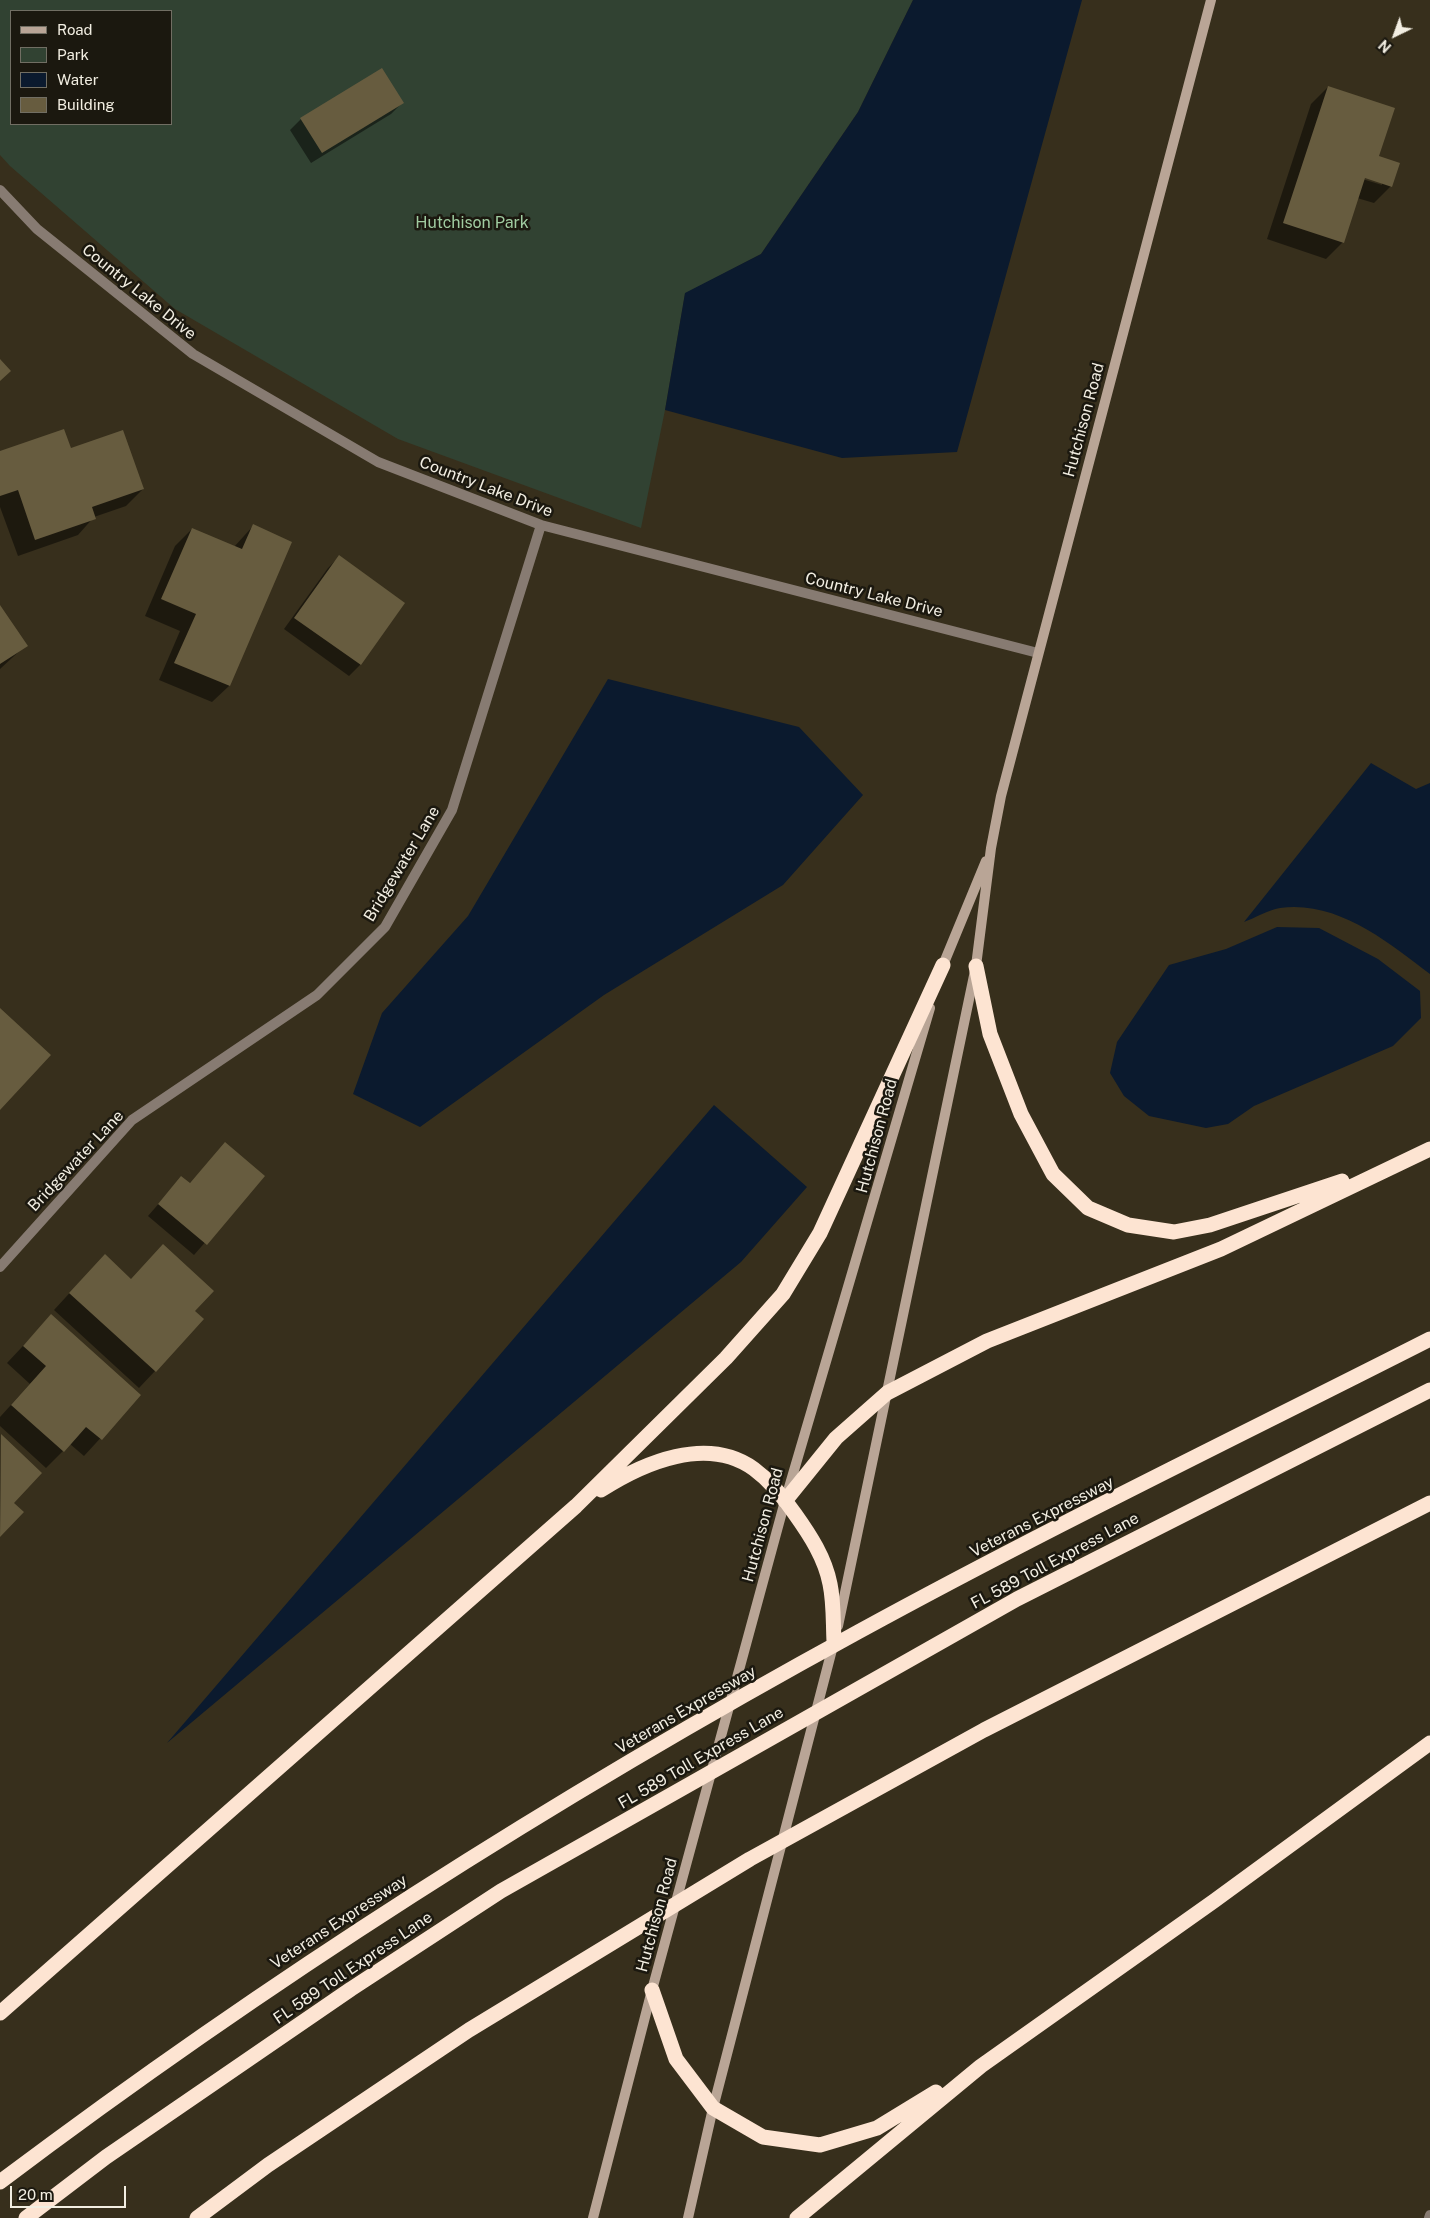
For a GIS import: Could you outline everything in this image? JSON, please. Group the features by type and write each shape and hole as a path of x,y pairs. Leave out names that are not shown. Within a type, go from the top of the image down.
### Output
{"highway":[{"path":"0,2013 576,1506 726,1358 783,1294 820,1233 942,964"},
{"path":"976,966 990,1034 1021,1114 1053,1174 1088,1208 1128,1225 1174,1232 1210,1225 1400,1162"},
{"path":"785,1501 836,1438 887,1393 987,1341 1221,1249 1430,1149"},
{"name":"Veterans Expressway","path":"0,2182 86,2117 298,1969 517,1828 857,1632 1032,1540 1430,1339"},
{"name":"FL 589 Toll Express Lane","path":"26,2218 122,2146 351,1988 501,1891 1017,1599 1430,1390"},
{"path":"576,1506 627,1474 686,1453 725,1456 753,1468 785,1501 814,1541 830,1584 834,1641"},
{"path":"197,2218 268,2166 469,2030 750,1858 984,1730 1430,1503"},
{"path":"652,1990 676,2059 713,2108 762,2137 820,2145 877,2128 980,2066 1214,1901 1430,1743"},
{"path":"797,2218 980,2066"}],"street":[{"name":"Hutchison Road","path":"688,2218 713,2108 834,1641 976,966 991,848 1001,796 1211,0"},
{"name":"Country Lake Drive","path":"0,190 37,229 193,354 378,462 540,525 1038,653"},
{"name":"Bridgewater Lane","path":"0,1267 132,1120 317,995 385,927 452,810 540,525"},
{"name":"Hutchison Road","path":"594,2218 652,1990 785,1501 942,964 991,848"}],"green space":[{"name":"Hutchison Park","path":"0,0 913,0 858,112 761,254 685,294 665,410 641,528 398,439 175,309 10,166 0,155"}],"water":[{"path":"913,0 1082,0 957,452 842,458 665,410 685,293 761,254 858,112"},
{"path":"608,679 799,727 863,795 783,885 604,995 420,1127 353,1094 382,1013 468,916"},
{"path":"1371,763 1416,789 1430,783 1430,974 1397,949 1361,926 1322,910 1301,907 1280,908 1244,922"},
{"path":"1277,927 1319,928 1378,959 1420,991 1421,1018 1393,1046 1254,1106 1228,1124 1206,1128 1149,1116 1124,1096 1110,1073 1117,1042 1169,965 1226,949"},
{"path":"714,1105 807,1187 741,1262 167,1743"}],"building":[{"path":"382,68 404,103 322,153 300,118"},
{"path":"1328,86 1395,108 1379,156 1400,163 1392,187 1365,178 1344,243 1283,223"},
{"path":"0,359 11,371 0,381"},
{"path":"64,429 71,448 123,430 144,489 92,507 96,519 35,540 18,490 0,496 0,451"},
{"path":"253,524 292,542 230,686 174,663 196,614 161,599 192,528 242,549"},
{"path":"339,555 405,603 361,665 294,618"},
{"path":"0,605 28,646 0,664"},
{"path":"0,1008 51,1055 0,1110"},
{"path":"225,1142 265,1176 207,1245 158,1204 181,1176 190,1183"},
{"path":"163,1244 214,1291 195,1311 204,1319 156,1372 69,1293 105,1254 131,1279"},
{"path":"51,1314 141,1395 102,1440 86,1427 64,1452 11,1405 46,1366 23,1346"},
{"path":"1,1434 42,1473 14,1503 24,1512 0,1537"}]}
